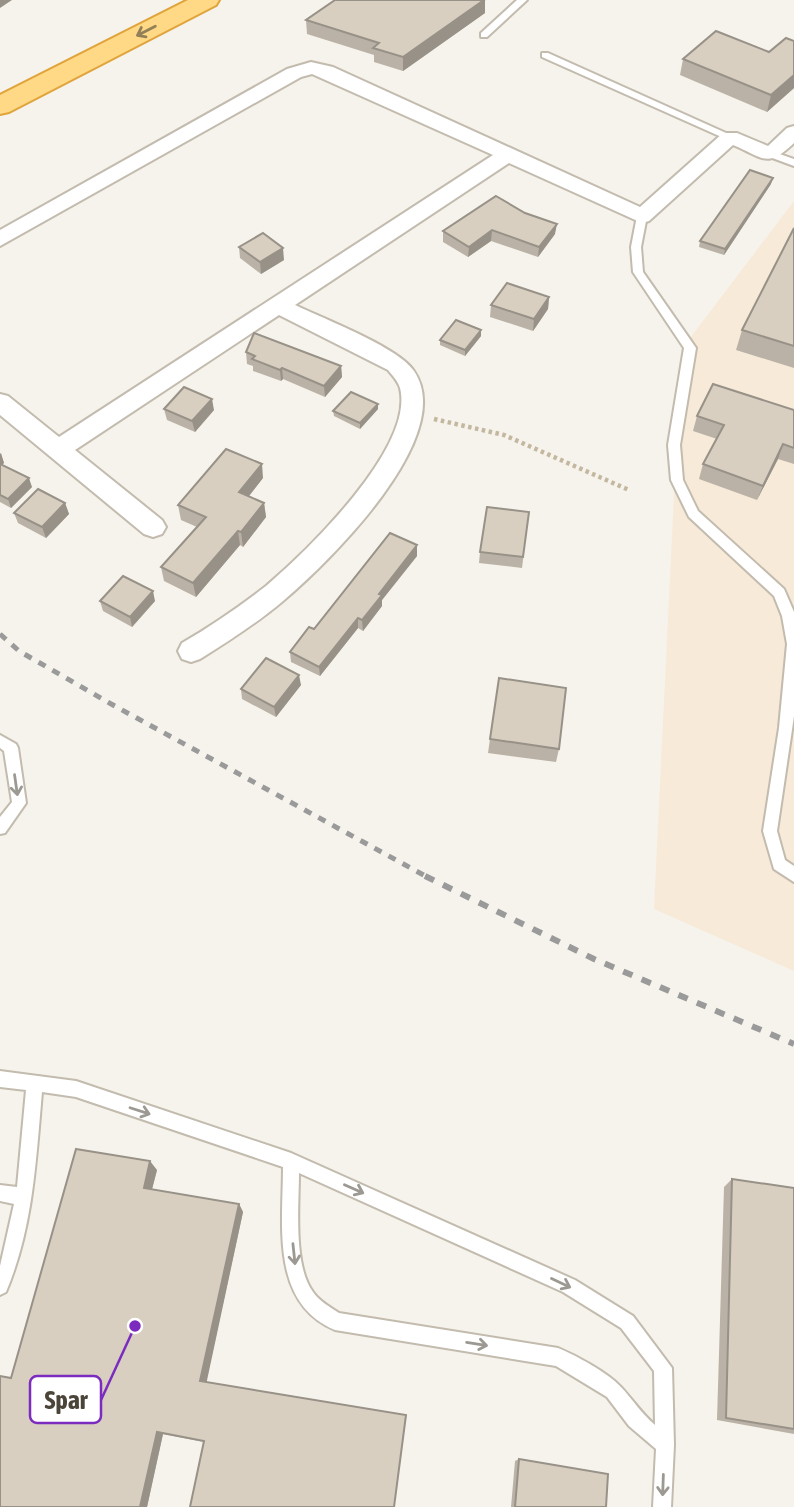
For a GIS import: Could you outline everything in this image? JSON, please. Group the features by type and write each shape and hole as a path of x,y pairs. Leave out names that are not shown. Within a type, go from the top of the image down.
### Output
{"highway":[{"path":"0,106 207,0"}],"street":[{"path":"0,239 294,73 311,68 326,71 642,216 730,137 771,154 794,132"},
{"path":"59,449 508,155"},
{"path":"191,651 275,593 306,567 351,519 392,463 411,414 413,393 408,378 396,364 279,306"},
{"path":"0,402 153,527"}],"lane":[{"path":"484,35 522,0"},
{"path":"545,55 730,137"},
{"path":"771,154 794,163"},
{"path":"642,216 635,247 638,272 690,348 674,445 677,480 693,513 779,593 789,616 794,644 786,728 770,831 779,864 794,875"},
{"path":"0,741 11,748 19,803 0,828"},
{"path":"0,1079 75,1090 291,1161 569,1286 627,1322 663,1368 665,1445 662,1507"},
{"path":"0,1286 11,1262 23,1197 34,1086"},
{"path":"291,1161 293,1249 297,1280 307,1300 335,1321 558,1357 613,1391 635,1420 665,1445"},
{"path":"0,1193 23,1197"}],"path":[{"path":"411,414 504,435 629,490"}],"shaded area":[{"path":"794,201 794,971 654,909 681,350"}],"building":[{"path":"335,0 484,0 403,57 373,48 379,43 306,20"},
{"path":"716,31 769,52 786,38 794,41 794,75 771,95 683,59"},
{"path":"750,170 773,178 725,249 700,241"},
{"path":"496,196 525,213 557,224 539,247 492,230 469,247 443,231"},
{"path":"794,228 794,346 742,330"},
{"path":"263,233 283,248 260,262 239,247"},
{"path":"507,283 549,297 534,319 491,305"},
{"path":"456,320 481,330 465,350 440,340"},
{"path":"254,333 341,366 324,386 282,368 280,370 252,359 255,356 246,352"},
{"path":"713,384 794,410 794,448 783,444 763,486 703,464 724,425 697,416"},
{"path":"184,387 212,399 192,421 164,409"},
{"path":"351,392 378,404 360,423 333,411"},
{"path":"226,449 262,464 239,492 264,503 193,583 161,567 206,517 178,505"},
{"path":"0,464 29,478 8,499 0,495"},
{"path":"38,489 65,503 42,527 14,513"},
{"path":"487,507 529,512 523,557 480,552"},
{"path":"390,533 417,545 362,620 358,618 319,667 290,652 309,627 314,629"},
{"path":"123,576 153,591 130,617 100,601"},
{"path":"266,658 299,675 274,707 241,689"},
{"path":"499,678 566,688 559,749 490,739"},
{"path":"76,1149 150,1161 144,1188 239,1204 200,1381 406,1415 394,1507 190,1507 204,1441 157,1432 140,1507 0,1507 0,1376 11,1378"},
{"path":"732,1179 794,1188 794,1429 726,1418"},
{"path":"519,1459 608,1474 606,1507 515,1507"}],"railway":[{"path":"0,634 19,651 113,705 428,878"},
{"path":"428,878 594,959 794,1044"}],"place":[{"name":"Spar","path":"135,1326"}]}
